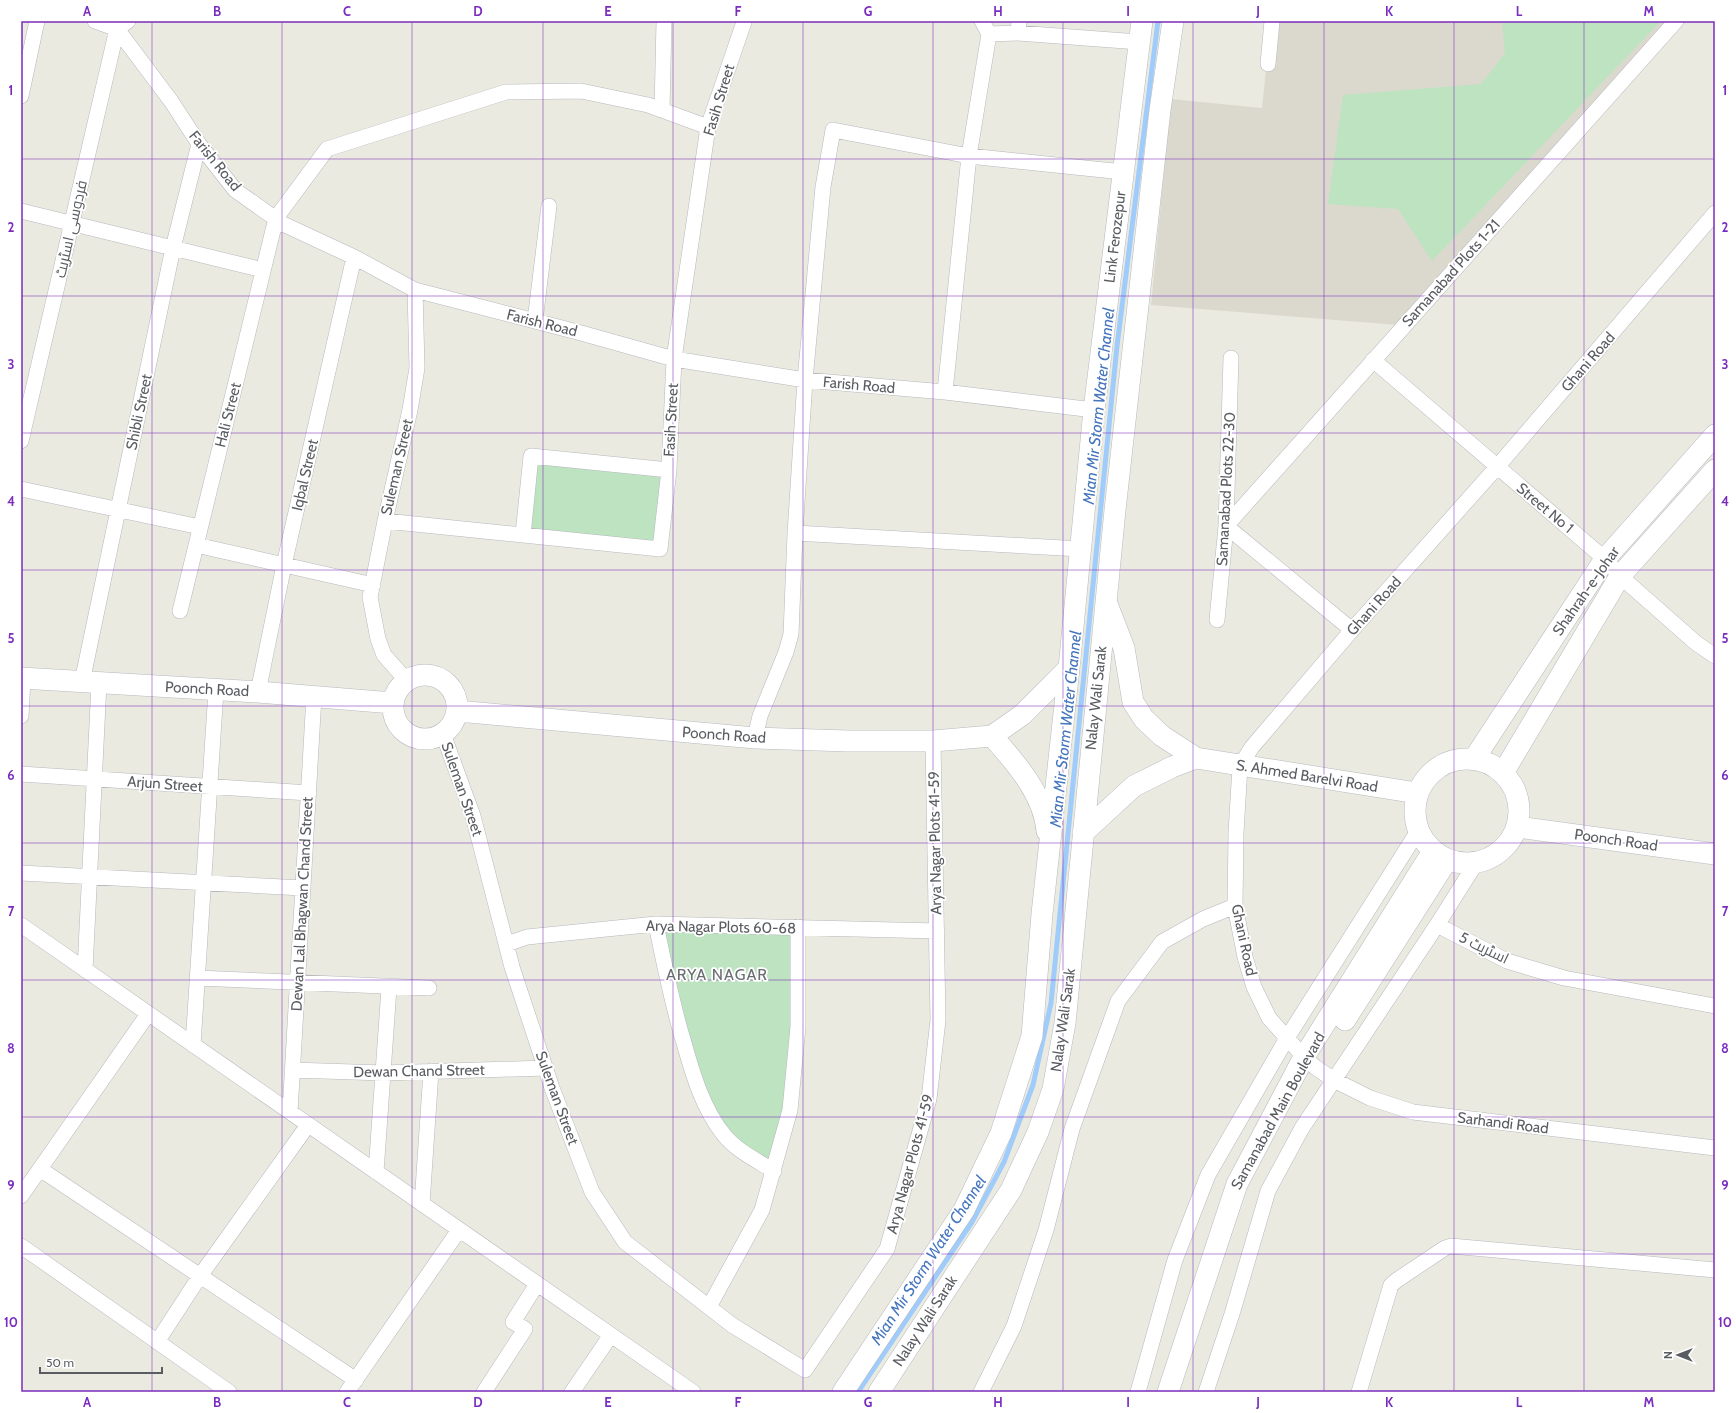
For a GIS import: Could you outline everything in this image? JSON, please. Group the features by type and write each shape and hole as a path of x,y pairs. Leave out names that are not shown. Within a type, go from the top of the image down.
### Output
{"main road":[{"name":"Link Ferozepur","path":"1069,668 1094,410 1142,21"},
{"name":"Link Ferozepur","path":"1106,602 1138,303 1166,66 1173,21"},
{"path":"1138,50 1166,66"},
{"name":"Shahrah-e-Johar","path":"1474,759 1605,559 1715,435"},
{"name":"Shahrah-e-Johar","path":"1503,773 1620,576 1715,470"},
{"name":"S. Ahmed Barelvi Road","path":"1106,602 1124,648 1133,702 1144,719 1162,736 1196,758 1417,794"},
{"name":"Nalay Wali Sarak","path":"879,1392 1011,1190 1038,1132 1053,1089 1065,1023 1106,602"},
{"path":"1049,851 1046,820 1033,789 1014,761 992,736 1022,715 1069,668"},
{"name":"Nalay Wali Sarak","path":"843,1392 964,1210 1001,1133 1032,1036 1049,851 1069,668"},
{"path":"430,675 442,680 451,688 456,699 457,711 455,720 450,728 443,734 423,740 413,737 404,731 397,723 393,713 393,703 400,686 418,676 430,675"},
{"name":"Poonch Road","path":"22,679 258,692 393,703"},
{"name":"Poonch Road","path":"457,711 755,738 848,741 933,741 992,736"},
{"path":"1083,833 1134,786 1172,767 1196,758"},
{"path":"1474,759 1489,764 1503,773 1512,785 1517,798 1519,812 1517,827 1508,844 1494,856 1476,863 1461,863 1440,856 1424,842 1418,831 1414,806 1417,794 1426,778 1439,766 1456,760 1474,759"},
{"name":"Poonch Road","path":"1517,827 1715,854"},
{"name":"Samanabad Main Boulevard","path":"1168,1392 1236,1184 1310,1062 1440,856"},
{"name":"Samanabad Main Boulevard","path":"1181,1392 1235,1221 1247,1188 1310,1062"}],"street":[{"path":"21,96 37,21"},
{"path":"95,21 123,25"},
{"path":"662,110 664,21"},
{"path":"1268,64 1272,21"},
{"name":"Samanabad Plots 1-21","path":"1226,526 1676,21"},
{"name":"Fasih Street","path":"385,521 660,549 669,470 674,360 708,126 744,22"},
{"name":"Farish Road","path":"123,25 199,144 235,190 283,224 354,257 415,290 674,360 805,380 945,392 1094,410"},
{"name":"فردوسی اسٹریٹ","path":"21,441 72,224 123,25"},
{"path":"945,392 968,156 986,27 1019,27 1138,50"},
{"path":"276,218 327,149 506,92 581,91 648,104 708,126"},
{"path":"755,738 760,716 786,652 791,634 795,533 805,380 823,187 833,130 968,156 1124,172"},
{"name":"Shibli Street","path":"85,970 94,779 90,683 118,510 173,248 199,144"},
{"path":"534,321 549,206"},
{"path":"21,211 263,270"},
{"name":"Ghani Road","path":"1310,1062 1269,1018 1254,987 1245,957 1235,906 1236,833 1240,766 1252,747 1352,630 1497,467 1715,213"},
{"name":"Hali Street","path":"180,611 276,218"},
{"name":"Iqbal Street","path":"258,692 284,565 354,257"},
{"name":"Suleman Street","path":"407,681 384,655 378,640 370,597 385,521 410,410 417,368 415,290"},
{"name":"Samanabad Plots 22-30","path":"1217,620 1226,526 1231,358"},
{"name":"Street No 1","path":"1373,360 1605,559 1620,576 1696,643 1715,656"},
{"path":"523,535 531,456 669,470"},
{"path":"21,489 200,527"},
{"path":"1226,526 1352,630"},
{"path":"795,533 1081,549"},
{"path":"196,545 372,585"},
{"path":"21,716 22,679"},
{"path":"193,1045 216,690"},
{"name":"Dewan Lal Bhagwan Chand Street","path":"290,1112 314,696"},
{"name":"Suleman Street","path":"443,734 473,816 512,967 546,1068 592,1192 625,1242 732,1325 806,1370"},
{"name":"Arya Nagar Plots 41-59","path":"806,1370 887,1249 929,1099 938,1020 933,741"},
{"name":"Arjun Street","path":"21,774 309,793"},
{"path":"1138,1392 1175,1260 1208,1175 1287,1038 1418,831"},
{"path":"1206,1392 1232,1314 1268,1191 1302,1128 1437,925 1476,863"},
{"path":"21,873 303,888"},
{"path":"981,1392 1014,1326 1046,1230 1072,1129 1118,1001 1162,942 1203,919 1235,906"},
{"path":"656,924 668,989 680,1031 693,1076 710,1112 725,1135 742,1152 774,1171"},
{"name":"Arya Nagar Plots 60-68","path":"507,944 527,937 656,924 937,931"},
{"name":"اسٹریٹ 5","path":"1437,925 1507,961 1536,970 1564,978 1715,1006"},
{"path":"21,926 611,1335 688,1391"},
{"path":"709,1307 762,1210 790,1110 798,1027 798,927"},
{"path":"197,978 389,988 429,988"},
{"path":"376,1172 389,988"},
{"path":"21,1196 148,1014"},
{"name":"Sarhandi Road","path":"1310,1062 1334,1080 1370,1098 1413,1112 1715,1148"},
{"name":"Dewan Chand Street","path":"292,1070 384,1072 546,1068"},
{"path":"422,1204 432,1071"},
{"path":"157,1342 200,1276 308,1125"},
{"path":"40,1169 200,1276 351,1386 459,1230"},
{"path":"21,1246 229,1392"},
{"path":"1359,1392 1391,1285 1445,1248 1451,1246 1715,1270"},
{"path":"484,1392 525,1329 513,1322 537,1284"},
{"path":"572,1392 611,1335"}],"shaded area":[{"path":"1271,21 1674,21 1398,325 1151,305 1171,99 1262,108"}],"green space":[{"path":"1502,21 1657,21 1659,23 1432,261 1398,209 1328,204 1343,95 1481,84 1505,53"},
{"path":"531,456 669,470 660,549 523,535"},
{"path":"807,920 786,1118 773,1169 728,1132 709,1100 655,922"}],"waterway":[{"name":"Mian Mir Storm Water Channel","path":"858,1392 972,1222 1004,1162 1033,1085 1051,1003 1117,346 1158,21"}],"district":[{"name":"ARYA NAGAR","path":"717,974"}]}
